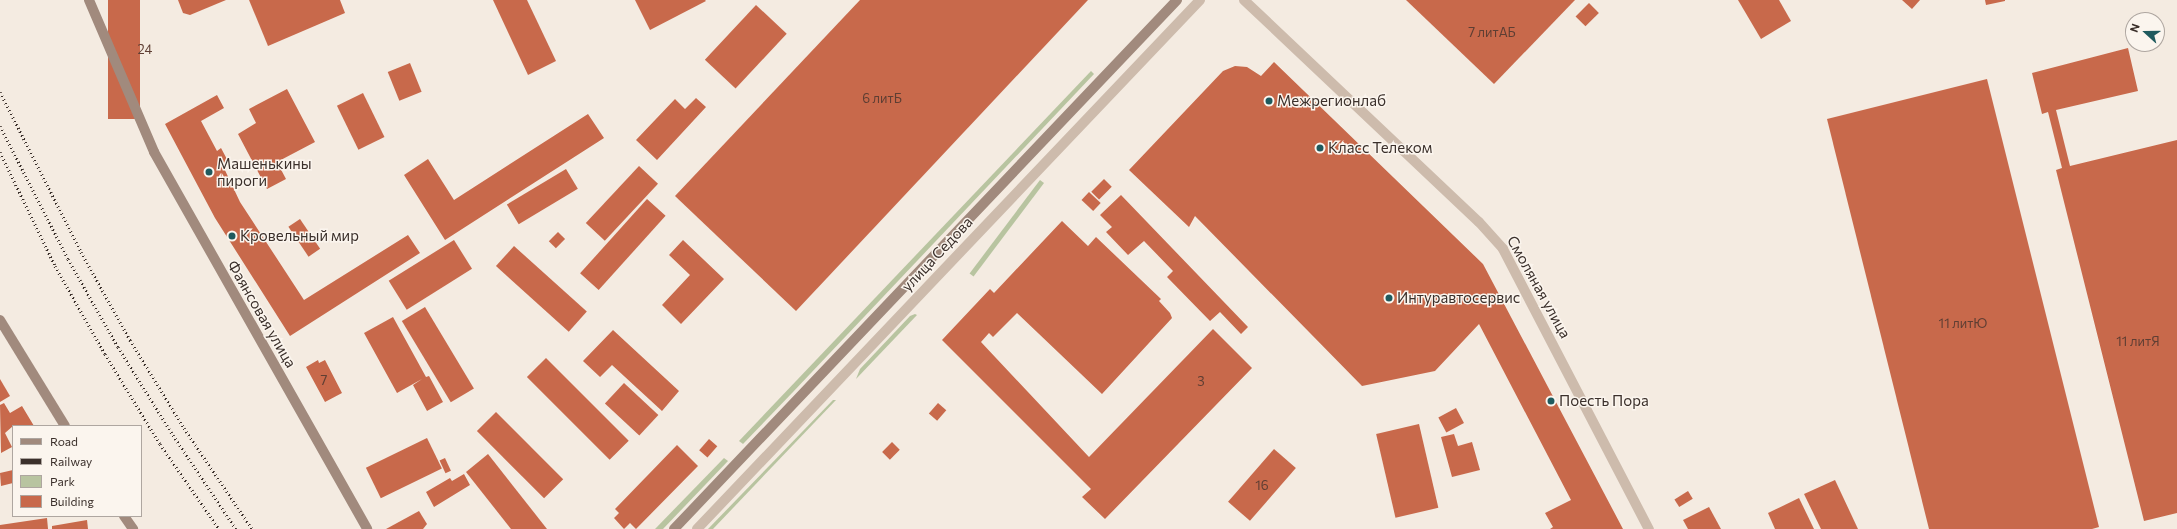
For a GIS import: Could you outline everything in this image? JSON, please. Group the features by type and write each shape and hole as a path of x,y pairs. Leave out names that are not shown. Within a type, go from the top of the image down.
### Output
{"street":[{"name":"Фаянсовая улица","path":"89,0 158,158 368,529"},
{"name":"улица Седова","path":"674,529 1177,0"},
{"name":"улица Седова","path":"697,529 1200,0"},
{"name":"Смоляная улица","path":"1244,0 1473,217 1503,249 1649,529"},
{"path":"0,320 64,425"},
{"path":"125,517 133,529"}],"green space":[{"path":"1091,71 1094,74 793,392 743,444 739,441"},
{"path":"1040,180 1044,183 974,276 970,273"},
{"path":"915,314 917,315 856,379 860,369 910,316"},
{"path":"833,400 836,400 713,529 708,529"},
{"path":"724,458 728,461 663,529 655,529"}],"building":[{"path":"108,0 140,0 140,119 108,119"},
{"path":"178,0 226,0 190,15 183,13"},
{"path":"249,0 340,0 345,13 268,46"},
{"path":"493,0 527,0 556,61 528,75"},
{"path":"635,0 705,0 706,1 650,30"},
{"path":"860,0 1088,0 796,311 675,196"},
{"path":"1406,0 1575,0 1494,84"},
{"path":"1738,0 1779,0 1791,21 1761,39"},
{"path":"1902,0 1920,0 1912,9"},
{"path":"1985,0 2005,0 2005,1 1986,5"},
{"path":"1589,3 1599,13 1585,26 1576,16"},
{"path":"756,5 787,34 736,88 705,60"},
{"path":"2125,49 2125,52 2129,52 2138,91 2056,110 2070,166 2177,140 2177,513 2144,521 2056,170 2062,168 2048,112 2042,114 2032,73"},
{"name":"Интуравтосервис","path":"1274,62 1483,264 1623,529 1550,529 1553,527 1545,513 1571,500 1479,324 1435,371 1362,386 1195,216 1189,227 1129,170 1223,71 1235,66 1247,67 1261,76"},
{"path":"410,63 422,92 399,101 388,72"},
{"path":"1987,79 2099,527 2092,529 1929,529 1827,119"},
{"path":"287,89 315,142 277,162 286,179 267,189 238,134 256,123 249,109"},
{"path":"363,93 384,137 358,150 337,106"},
{"path":"217,95 224,108 201,121 217,151 221,148 229,163 223,166 240,202 304,300 408,235 420,253 290,336 215,218 165,124"},
{"path":"696,98 706,107 657,160 636,140 675,99 685,109"},
{"path":"588,114 604,138 445,240 404,175 428,159 454,200"},
{"path":"639,166 658,184 605,241 586,223"},
{"path":"566,169 578,189 519,224 507,205"},
{"path":"1104,179 1112,187 1099,200 1091,192"},
{"path":"1089,192 1101,203 1093,211 1081,200"},
{"path":"1121,195 1248,327 1241,334 1220,312 1210,321 1167,277 1173,271 1144,241 1128,255 1106,232 1112,227 1100,215"},
{"path":"647,199 666,216 599,290 580,273"},
{"path":"300,219 320,249 309,257 288,227"},
{"path":"1062,221 1088,246 1096,237 1161,299 1159,301 1170,313 1172,318 1102,394 1017,313 993,337 989,333 981,342 1089,457 1213,329 1252,368 1105,519 1082,497 1091,489 942,340 990,289 994,293"},
{"path":"558,232 565,239 556,248 549,241"},
{"path":"454,240 472,269 407,310 389,281"},
{"path":"683,240 724,279 681,324 662,305 690,275 669,255"},
{"path":"514,246 587,312 569,332 496,266"},
{"path":"425,307 474,388 451,402 402,321"},
{"path":"393,317 426,377 429,376 443,402 427,411 413,385 422,379 397,393 364,333"},
{"path":"613,330 679,391 662,411 612,365 600,377 583,361"},
{"path":"546,358 629,441 610,460 527,377"},
{"path":"318,360 319,363 325,360 342,393 325,402 306,367"},
{"path":"0,379 10,396 0,402"},
{"path":"624,383 658,415 639,436 605,403"},
{"path":"4,403 10,413 22,406 33,425 12,425 12,427 5,433 12,447 1,453 0,405"},
{"path":"938,403 946,410 937,421 929,414"},
{"path":"1456,408 1464,423 1446,432 1438,417"},
{"path":"496,412 563,479 544,498 477,431"},
{"path":"1419,424 1438,508 1395,518 1376,434"},
{"path":"1454,434 1458,446 1472,442 1480,470 1452,477 1441,437"},
{"path":"427,438 442,469 381,498 366,468"},
{"path":"709,439 717,446 707,458 699,450"},
{"path":"892,442 900,450 890,460 882,452"},
{"path":"677,445 698,466 636,529 630,523 624,529 614,518 619,513 615,509"},
{"path":"1274,449 1296,468 1250,521 1228,502"},
{"path":"488,454 547,529 511,529 466,472"},
{"path":"445,458 451,471 445,473 440,461"},
{"path":"12,470 12,483 1,486 0,473"},
{"path":"464,474 470,485 434,507 426,492 450,478 452,481"},
{"path":"1835,480 1858,529 1821,529 1804,494"},
{"path":"1688,491 1693,499 1679,507 1674,499"},
{"path":"1799,498 1814,529 1775,529 1768,513"},
{"path":"1709,507 1721,529 1688,529 1683,520"},
{"path":"419,511 427,524 423,529 386,529"},
{"path":"47,518 48,529 0,529 0,525"},
{"path":"87,520 88,529 52,529 52,526"}],"railway":[{"path":"0,92 81,252 130,340 184,428 252,529"},
{"path":"0,126 68,259 118,347 173,435 236,529"},
{"path":"0,152 55,266 105,354 160,444 219,529"}],"place":[{"name":"Межрегионлаб","path":"1269,101"},
{"name":"Класс Телеком","path":"1320,148"},
{"name":"Машенькины пироги","path":"209,172"},
{"name":"Кровельный мир","path":"232,236"},
{"name":"Интуравтосервис","path":"1389,298"},
{"name":"Поесть Пора","path":"1551,401"}]}
